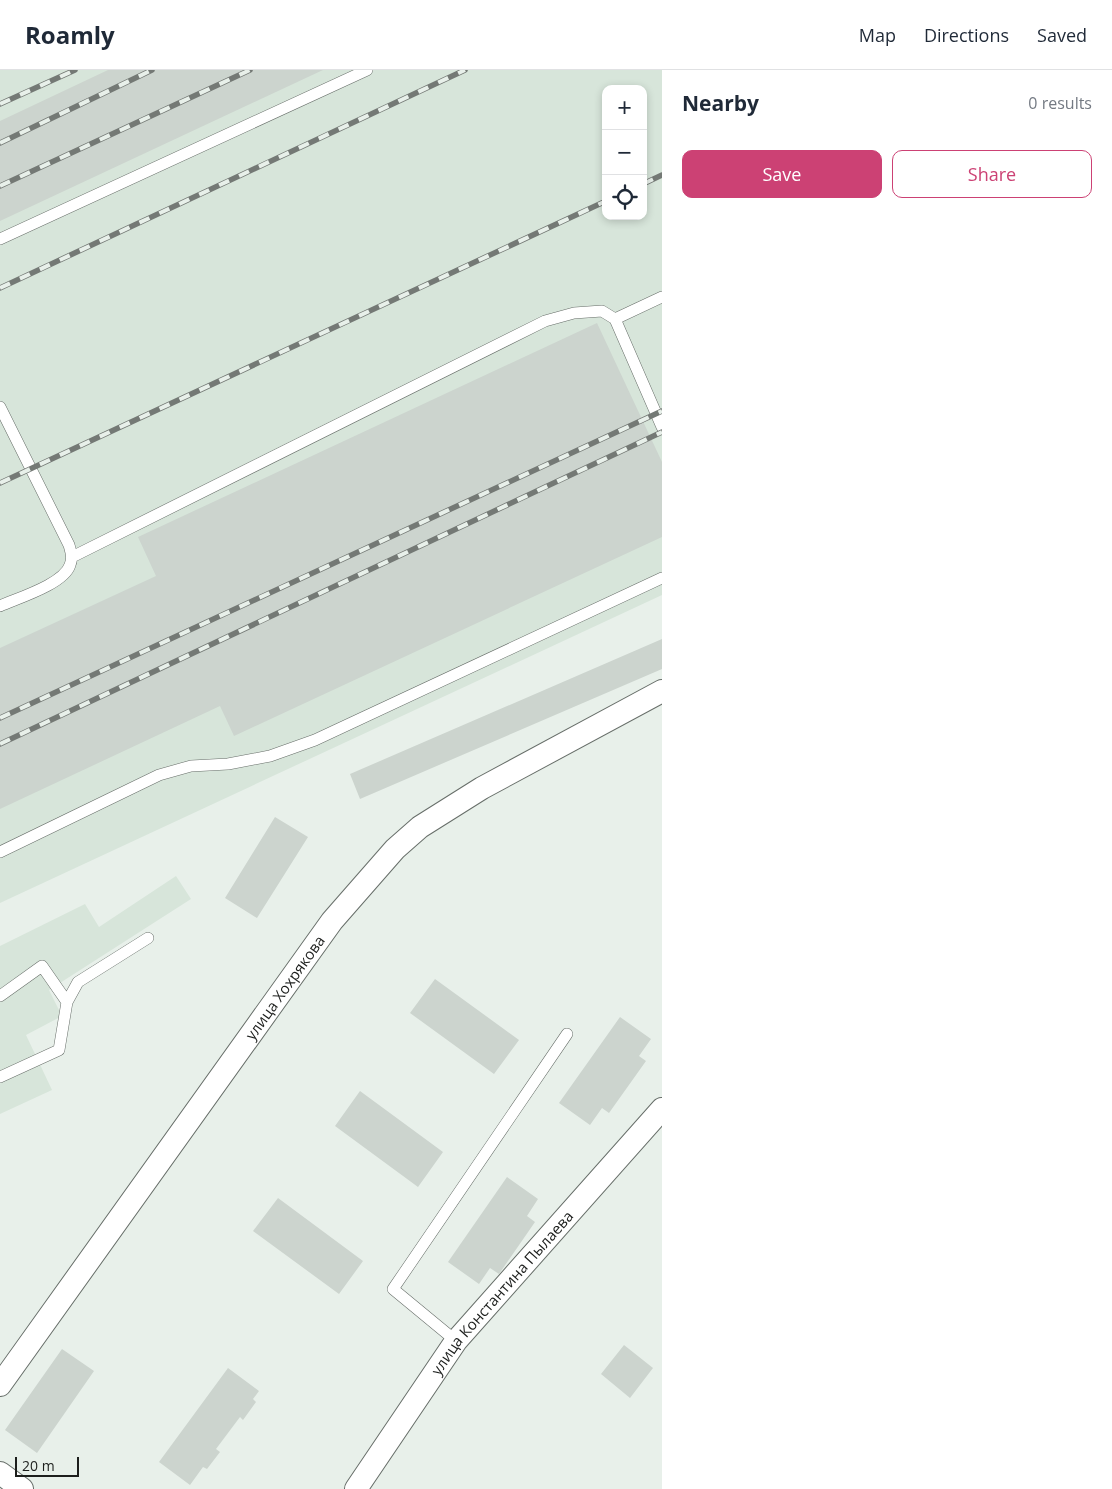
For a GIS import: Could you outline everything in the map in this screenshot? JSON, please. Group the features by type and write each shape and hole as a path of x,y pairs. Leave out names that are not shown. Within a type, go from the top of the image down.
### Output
{"street":[{"name":"улица Хохрякова","path":"0,1385 332,921 389,855 420,827 467,797 662,691"},
{"name":"улица Константина Пылаева","path":"356,1489 456,1341 662,1108"},
{"path":"0,1472 22,1489"}],"lane":[{"path":"0,239 367,70"},
{"path":"615,319 662,297"},
{"path":"72,557 545,322 574,313 602,311 615,319 662,427"},
{"path":"0,407 69,545 72,557 70,567 62,576 50,584 0,606"},
{"path":"0,852 159,775 191,766 228,764 270,756 315,740 662,578"},
{"path":"0,1077 59,1050 68,1002 78,982 148,938"},
{"path":"0,996 42,966 68,1002"},
{"path":"456,1341 393,1289 567,1034"}],"shaded area":[{"path":"0,70 662,70 662,595 0,903"},
{"path":"176,876 191,899 49,990 62,1016 26,1035 52,1090 0,1114 0,946 85,904 99,927"}],"building":[{"path":"108,70 323,70 0,221 0,121"},
{"path":"597,323 662,462 662,537 234,736 220,706 0,809 0,648 156,576 138,537"},
{"path":"662,639 662,669 360,799 350,774"},
{"path":"275,817 308,837 257,918 225,898"},
{"path":"435,979 519,1040 494,1074 410,1013"},
{"path":"620,1017 651,1039 639,1056 646,1061 609,1113 602,1108 590,1125 559,1103"},
{"path":"360,1091 443,1152 418,1187 335,1126"},
{"path":"507,1177 538,1199 527,1216 535,1222 499,1274 490,1268 479,1284 448,1262"},
{"path":"278,1198 363,1261 339,1294 253,1231"},
{"path":"624,1345 653,1368 630,1398 601,1374"},
{"path":"62,1349 94,1371 37,1453 5,1430"},
{"path":"228,1368 259,1391 253,1399 256,1402 243,1420 240,1417 216,1449 220,1452 207,1469 203,1467 190,1485 159,1462"}],"railway":[{"path":"0,104 75,70"},
{"path":"0,143 152,70"},
{"path":"0,186 250,70"},
{"path":"0,288 465,70"},
{"path":"647,182 662,175"},
{"path":"0,483 602,203"},
{"path":"0,718 662,411"},
{"path":"0,744 662,432"}]}
